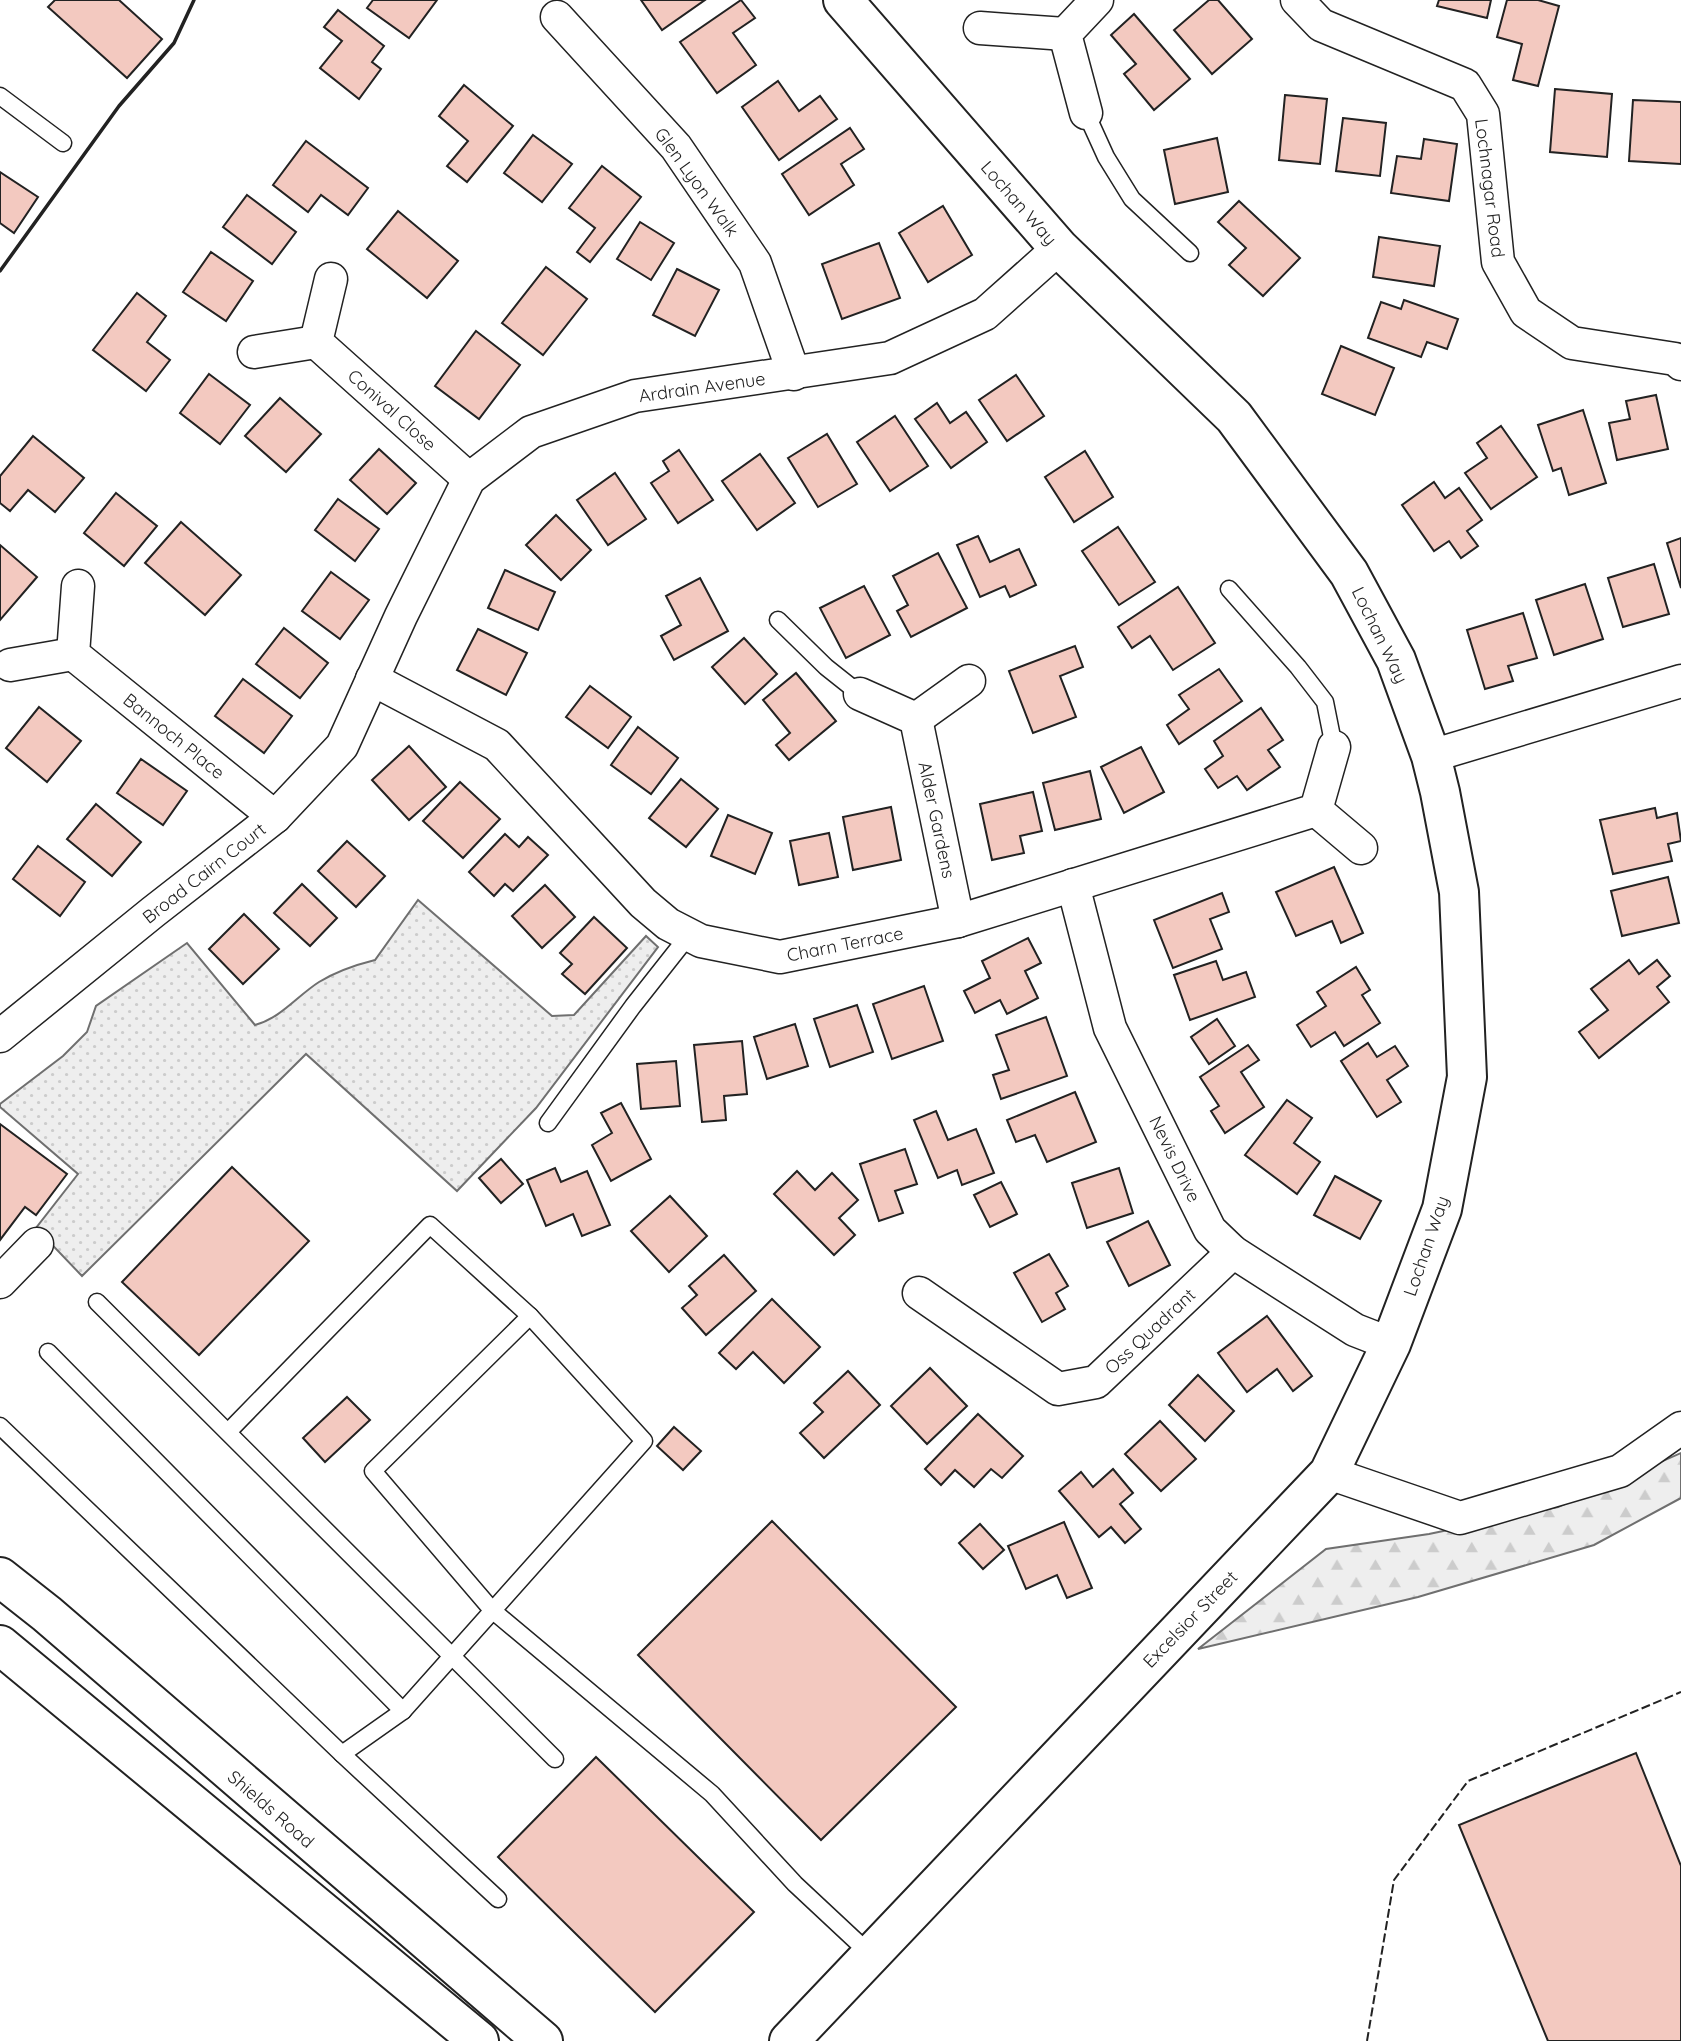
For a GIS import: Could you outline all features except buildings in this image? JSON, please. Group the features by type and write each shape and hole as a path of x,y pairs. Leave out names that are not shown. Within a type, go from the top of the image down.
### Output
{"street":[{"name":"Lochan Way","path":"843,0 1059,248 1234,417 1349,573 1396,660 1431,756 1459,892 1467,1077 1442,1209 1391,1344 1329,1473"},
{"path":"1065,34 1097,0"},
{"name":"Lochnagar Road","path":"1297,0 1321,25 1465,85 1483,114 1498,262 1526,312 1572,343 1679,352"},
{"name":"Glen Lyon Walk","path":"557,17 676,147 755,263 794,374"},
{"path":"980,28 1065,34"},
{"path":"1065,34 1086,113"},
{"name":"Ardrain Avenue","path":"372,679 469,479 531,432 635,396 890,358 985,314 1059,248"},
{"path":"254,352 316,342 331,279"},
{"name":"Conival Close","path":"316,342 469,479"},
{"path":"10,665 73,654 78,586"},
{"name":"Bannoch Place","path":"73,654 275,817"},
{"name":"Broad Cairn Court","path":"0,1036 275,817 342,746 372,679"},
{"name":"Charn Terrace","path":"372,679 497,745 643,903 668,925 701,941 780,957 958,920 1316,810"},
{"path":"860,694 916,719 969,681"},
{"path":"1431,756 1681,681"},
{"name":"Alder Gardens","path":"916,719 958,920"},
{"path":"1334,747 1316,810 1361,848"},
{"name":"Nevis Drive","path":"1073,885 1110,1028 1210,1230 1233,1252 1355,1330 1391,1344"},
{"path":"0,1282 37,1244"},
{"name":"Oss Quadrant","path":"919,1293 1058,1390 1096,1382 1233,1252"},
{"path":"1329,1473 1461,1518 1620,1471 1681,1428"},
{"name":"Excelsior Street","path":"789,2041 1329,1473"},
{"name":"Shields Road","path":"0,1577 47,1614 543,2041"},
{"path":"0,1645 479,2041"}],"lane":[{"path":"0,96 63,143"},
{"path":"1086,113 1107,157 1132,199 1190,253"},
{"path":"1229,589 1325,702 1334,747"},
{"path":"778,620 860,694"},
{"path":"548,1123 633,1006 689,935"},
{"path":"228,1432 430,1225 530,1316 644,1441 403,1711 342,1754"},
{"path":"97,1302 555,1759"},
{"path":"530,1316 373,1471 492,1610 712,1794 795,1884 871,1955"},
{"path":"48,1352 403,1711"},
{"path":"0,1426 342,1754 498,1899"}],"green space":[{"path":"418,900 552,1016 574,1015 646,936 658,947 536,1108 457,1191 306,1054 82,1276 36,1228 78,1174 0,1107 0,1104 63,1056 87,1032 96,1006 187,943 255,1025 281,1012 326,978 375,960"},
{"path":"1681,1453 1681,1498 1594,1545 1418,1597 1198,1649 1326,1549 1429,1534 1558,1507"}],"fence":[{"path":"1367,2041 1394,1880 1468,1781 1681,1692"}],"wall":[{"path":"0,271 119,106 174,43 194,0"}]}
